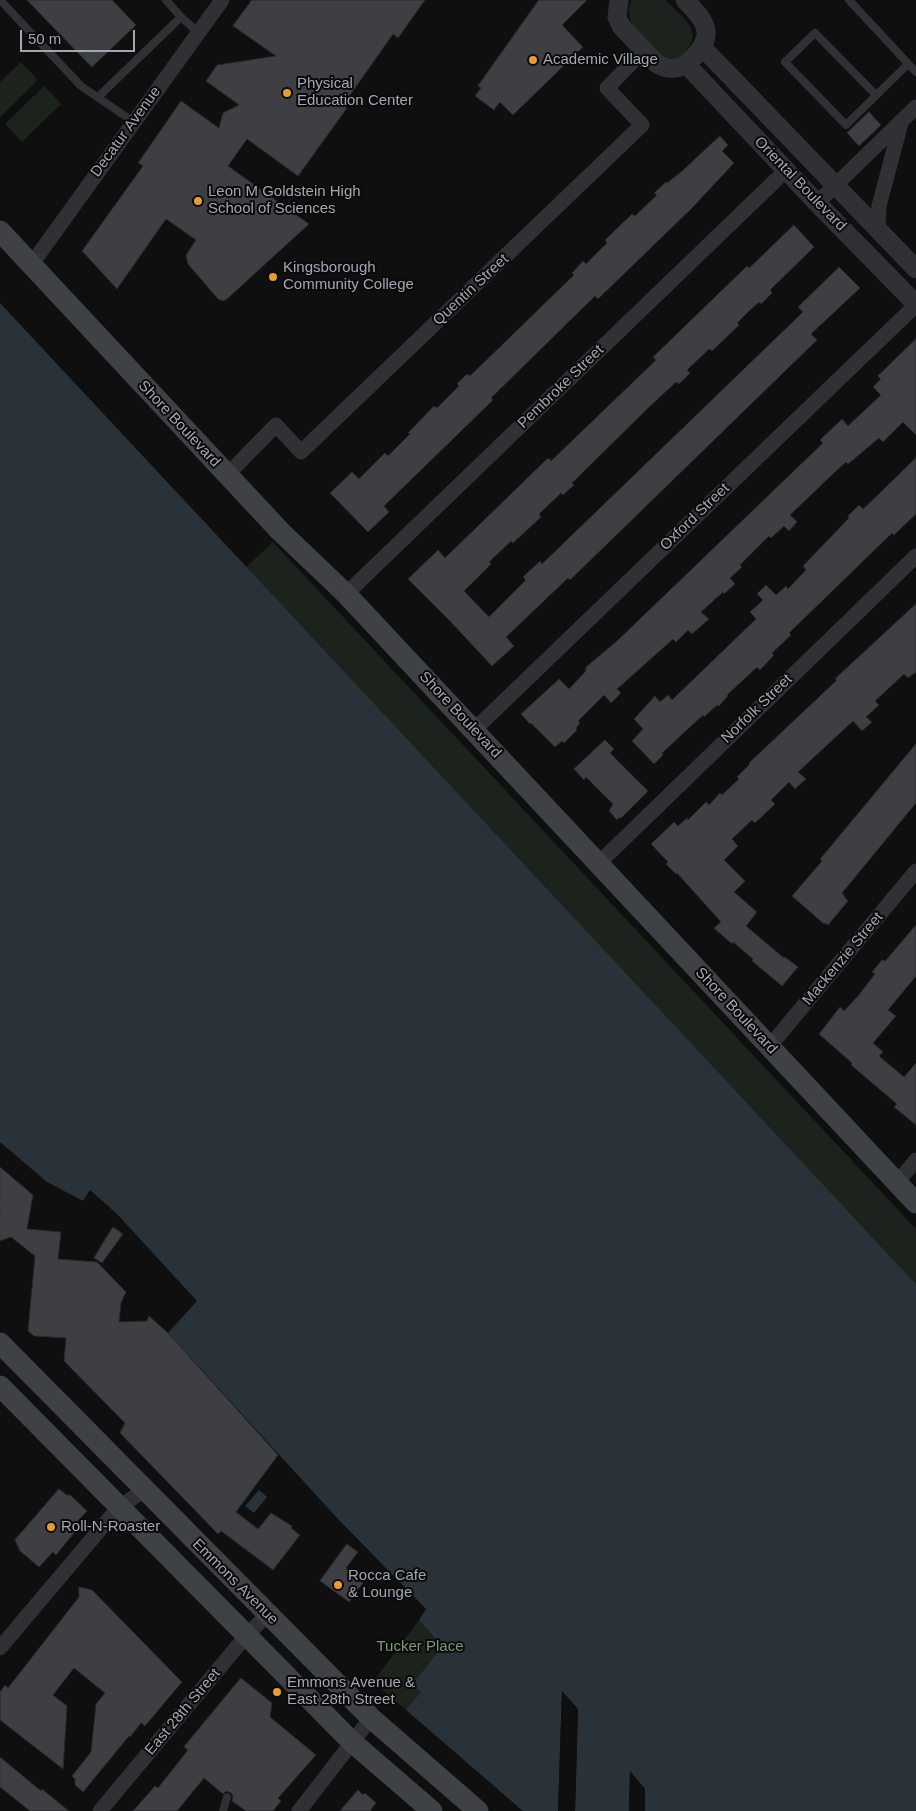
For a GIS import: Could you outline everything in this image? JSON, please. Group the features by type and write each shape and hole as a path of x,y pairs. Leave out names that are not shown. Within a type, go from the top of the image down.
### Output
{"main road":[{"name":"Shore Boulevard","path":"0,231 280,531 346,594 916,1203"},
{"name":"Emmons Avenue","path":"2,1348 371,1718 478,1811"},
{"name":"Emmons Avenue","path":"0,1386 352,1742 432,1811"}],"street":[{"name":"Decatur Avenue","path":"31,265 222,0"},
{"path":"619,0 617,17 621,26 656,63 664,67 676,69 686,64 706,40 704,24 699,15 685,0"},
{"name":"Oriental Boulevard","path":"702,47 916,269"},
{"name":"Quentin Street","path":"227,475 276,425 301,452 642,125 607,88 644,50"},
{"name":"Oriental Boulevard","path":"686,64 916,304"},
{"path":"817,202 916,107"},
{"path":"878,230 879,206 901,121"},
{"name":"Pembroke Street","path":"346,594 777,180"},
{"name":"Oxford Street","path":"474,730 916,304"},
{"name":"Norfolk Street","path":"599,863 916,556"},
{"name":"Mackenzie Street","path":"769,1047 916,871"},
{"path":"897,1183 916,1160"},
{"path":"0,1648 119,1507 145,1490"},
{"name":"East 28th Street","path":"100,1811 246,1636 267,1615"},
{"path":"299,1811 371,1718"}],"lane":[{"path":"0,0 81,86 134,122"},
{"path":"166,0 198,32"},
{"path":"849,0 916,72"},
{"path":"98,97 181,17"},
{"path":"876,95 815,33 785,62 846,125 908,64"},
{"path":"223,1811 227,1797"}],"green space":[{"path":"632,0 666,0 686,21 693,34 692,41 687,50 678,59 664,58 632,25 629,9"},
{"path":"21,62 38,80 0,117 0,82"},
{"path":"44,86 61,104 22,142 5,124"},
{"path":"273,542 916,1229 916,1284 246,567"},
{"name":"Tucker Place","path":"419,1620 442,1646 412,1685 422,1692 406,1710 373,1682"}],"shaded area":[{"path":"0,303 916,1284 916,1811 645,1811 645,1789 630,1772 629,1811 575,1811 578,1709 562,1692 558,1811 523,1811 406,1710 421,1692 412,1685 442,1646 419,1620 426,1609 337,1518 168,1333 197,1301 117,1214 90,1190 83,1201 47,1182 0,1142"},
{"path":"259,1490 267,1497 254,1513 245,1506"}],"pier":[{"path":"562,1691 578,1709 575,1811 573,1811 576,1709 564,1697 561,1811 558,1811"},
{"path":"630,1771 645,1789 645,1811 642,1811 643,1790 632,1777 631,1811 629,1811"}],"building":[{"path":"27,0 112,0 136,25 92,67"},
{"path":"252,0 425,0 398,38 393,34 343,105 347,108 298,176 247,139 228,166 309,224 223,301 218,299 188,264 186,256 196,240 166,219 117,289 82,251 143,166 138,163 181,101 219,128 223,113 239,105 206,81 217,65 276,56 233,26"},
{"name":"Academic Village","path":"539,0 587,0 562,25 583,47 513,115 500,102 494,110 475,96 481,88 478,86"},
{"path":"869,112 881,125 859,146 847,133"},
{"path":"720,136 728,145 722,151 734,163 692,208 598,299 595,296 491,398 493,400 384,506 389,512 368,532 330,493 352,472 359,479 385,453 388,456 434,406 437,408 459,386 457,384 467,374 470,376 574,275 572,273 583,261 586,264 607,243 605,240 632,214 635,216 657,195 654,193 681,172"},
{"path":"794,225 814,247 770,290 772,293 761,304 759,302 712,351 709,349 687,370 690,373 679,384 676,382 646,410 572,483 574,485 563,495 561,493 539,514 541,517 489,562 491,564 464,591 489,617 526,580 523,577 540,561 542,564 803,312 798,307 839,267 860,288 811,334 817,340 570,580 568,578 506,637 514,646 492,666 408,579 438,550 445,558 548,458 551,461 656,360 653,357 747,266 749,268"},
{"path":"916,339 916,435 903,422 883,442 879,438 848,464 846,462 790,515 797,522 789,531 784,526 771,538 769,536 740,565 742,567 730,578 735,584 701,612 709,619 692,634 688,630 676,642 673,639 617,689 621,693 611,703 604,695 578,721 580,723 576,728 577,730 564,743 562,741 555,747 530,724 521,714 559,679 569,689 585,672 586,667 617,641 823,443 820,440 842,419 848,426 881,395 873,387 881,379 878,376"},
{"path":"916,458 916,514 894,535 892,533 789,633 791,635 772,653 774,655 760,670 757,667 727,695 719,706 717,705 704,717 703,715 662,753 663,755 654,764 632,741 643,729 634,719 655,696 660,702 668,695 672,700 756,619 750,612 763,600 757,594 766,585 776,595 786,586 788,589 806,570 803,566 849,518 848,516 859,505 863,509"},
{"path":"916,604 916,672 908,678 904,674 875,701 879,705 866,717 872,722 862,731 853,721 798,772 806,779 795,789 789,782 771,800 775,804 755,823 752,820 732,839 738,846 724,860 745,881 734,892 757,912 746,926 784,958 798,967 782,986 752,961 753,959 714,928 721,922 677,873 666,864 668,862 651,844 674,822 678,826 687,818 688,820 706,802 709,805 720,793 722,795 739,779 737,777 749,763 837,680 835,679"},
{"path":"605,740 614,749 610,753 648,791 617,820 609,811 613,804 586,777 584,780 574,769"},
{"path":"916,744 916,803 842,893 848,901 828,925 824,924 792,896 822,861 820,859"},
{"path":"916,925 916,976 888,1010 896,1016 873,1043 883,1052 879,1056 904,1077 916,1063 916,1125 894,1107 897,1104 851,1065 852,1063 819,1034 840,1007 844,1011 858,996 875,974 872,972 882,960 885,961"},
{"path":"0,1167 33,1195 27,1229 61,1232 58,1259 97,1262 126,1292 121,1303 119,1322 147,1321 149,1316 168,1333 278,1455 236,1512 258,1529 271,1513 292,1526 291,1528 300,1535 273,1570 221,1531 218,1534 120,1433 125,1423 64,1361 66,1338 34,1336 28,1331 35,1256 11,1237 0,1241"},
{"path":"113,1227 123,1234 102,1263 94,1258"},
{"name":"Roll-N-Roaster","path":"59,1489 68,1496 69,1494 87,1511 74,1525 78,1528 56,1555 53,1552 39,1567 20,1551 15,1540"},
{"path":"347,1544 358,1552 346,1568 349,1570 348,1572 363,1583 349,1602 320,1581"},
{"path":"79,1587 92,1590 182,1682 145,1726 141,1723 129,1736 83,1792 75,1785 75,1779 72,1776 91,1752 96,1704 105,1693 74,1668 53,1695 67,1706 63,1769 0,1720 0,1692 5,1685 8,1688 79,1597"},
{"path":"241,1678 272,1703 270,1717 316,1755 278,1798 281,1801 273,1811 246,1811 232,1801 233,1796 231,1793 226,1791 223,1794 204,1778 177,1811 133,1811 155,1786 158,1788 188,1750 184,1747"},
{"path":"0,1757 41,1791 42,1789 69,1811 30,1811 0,1787"},
{"path":"358,1790 363,1795 365,1793 376,1803 370,1811 340,1811"}],"place":[{"name":"Academic Village","path":"533,60"},
{"name":"Physical Education Center","path":"287,93"},
{"name":"Leon M Goldstein High School of Sciences","path":"198,201"},
{"name":"Kingsborough Community College","path":"273,277"},
{"name":"Roll-N-Roaster","path":"51,1527"},
{"name":"Rocca Cafe & Lounge","path":"338,1585"},
{"name":"Emmons Avenue & East 28th Street","path":"277,1692"}]}
